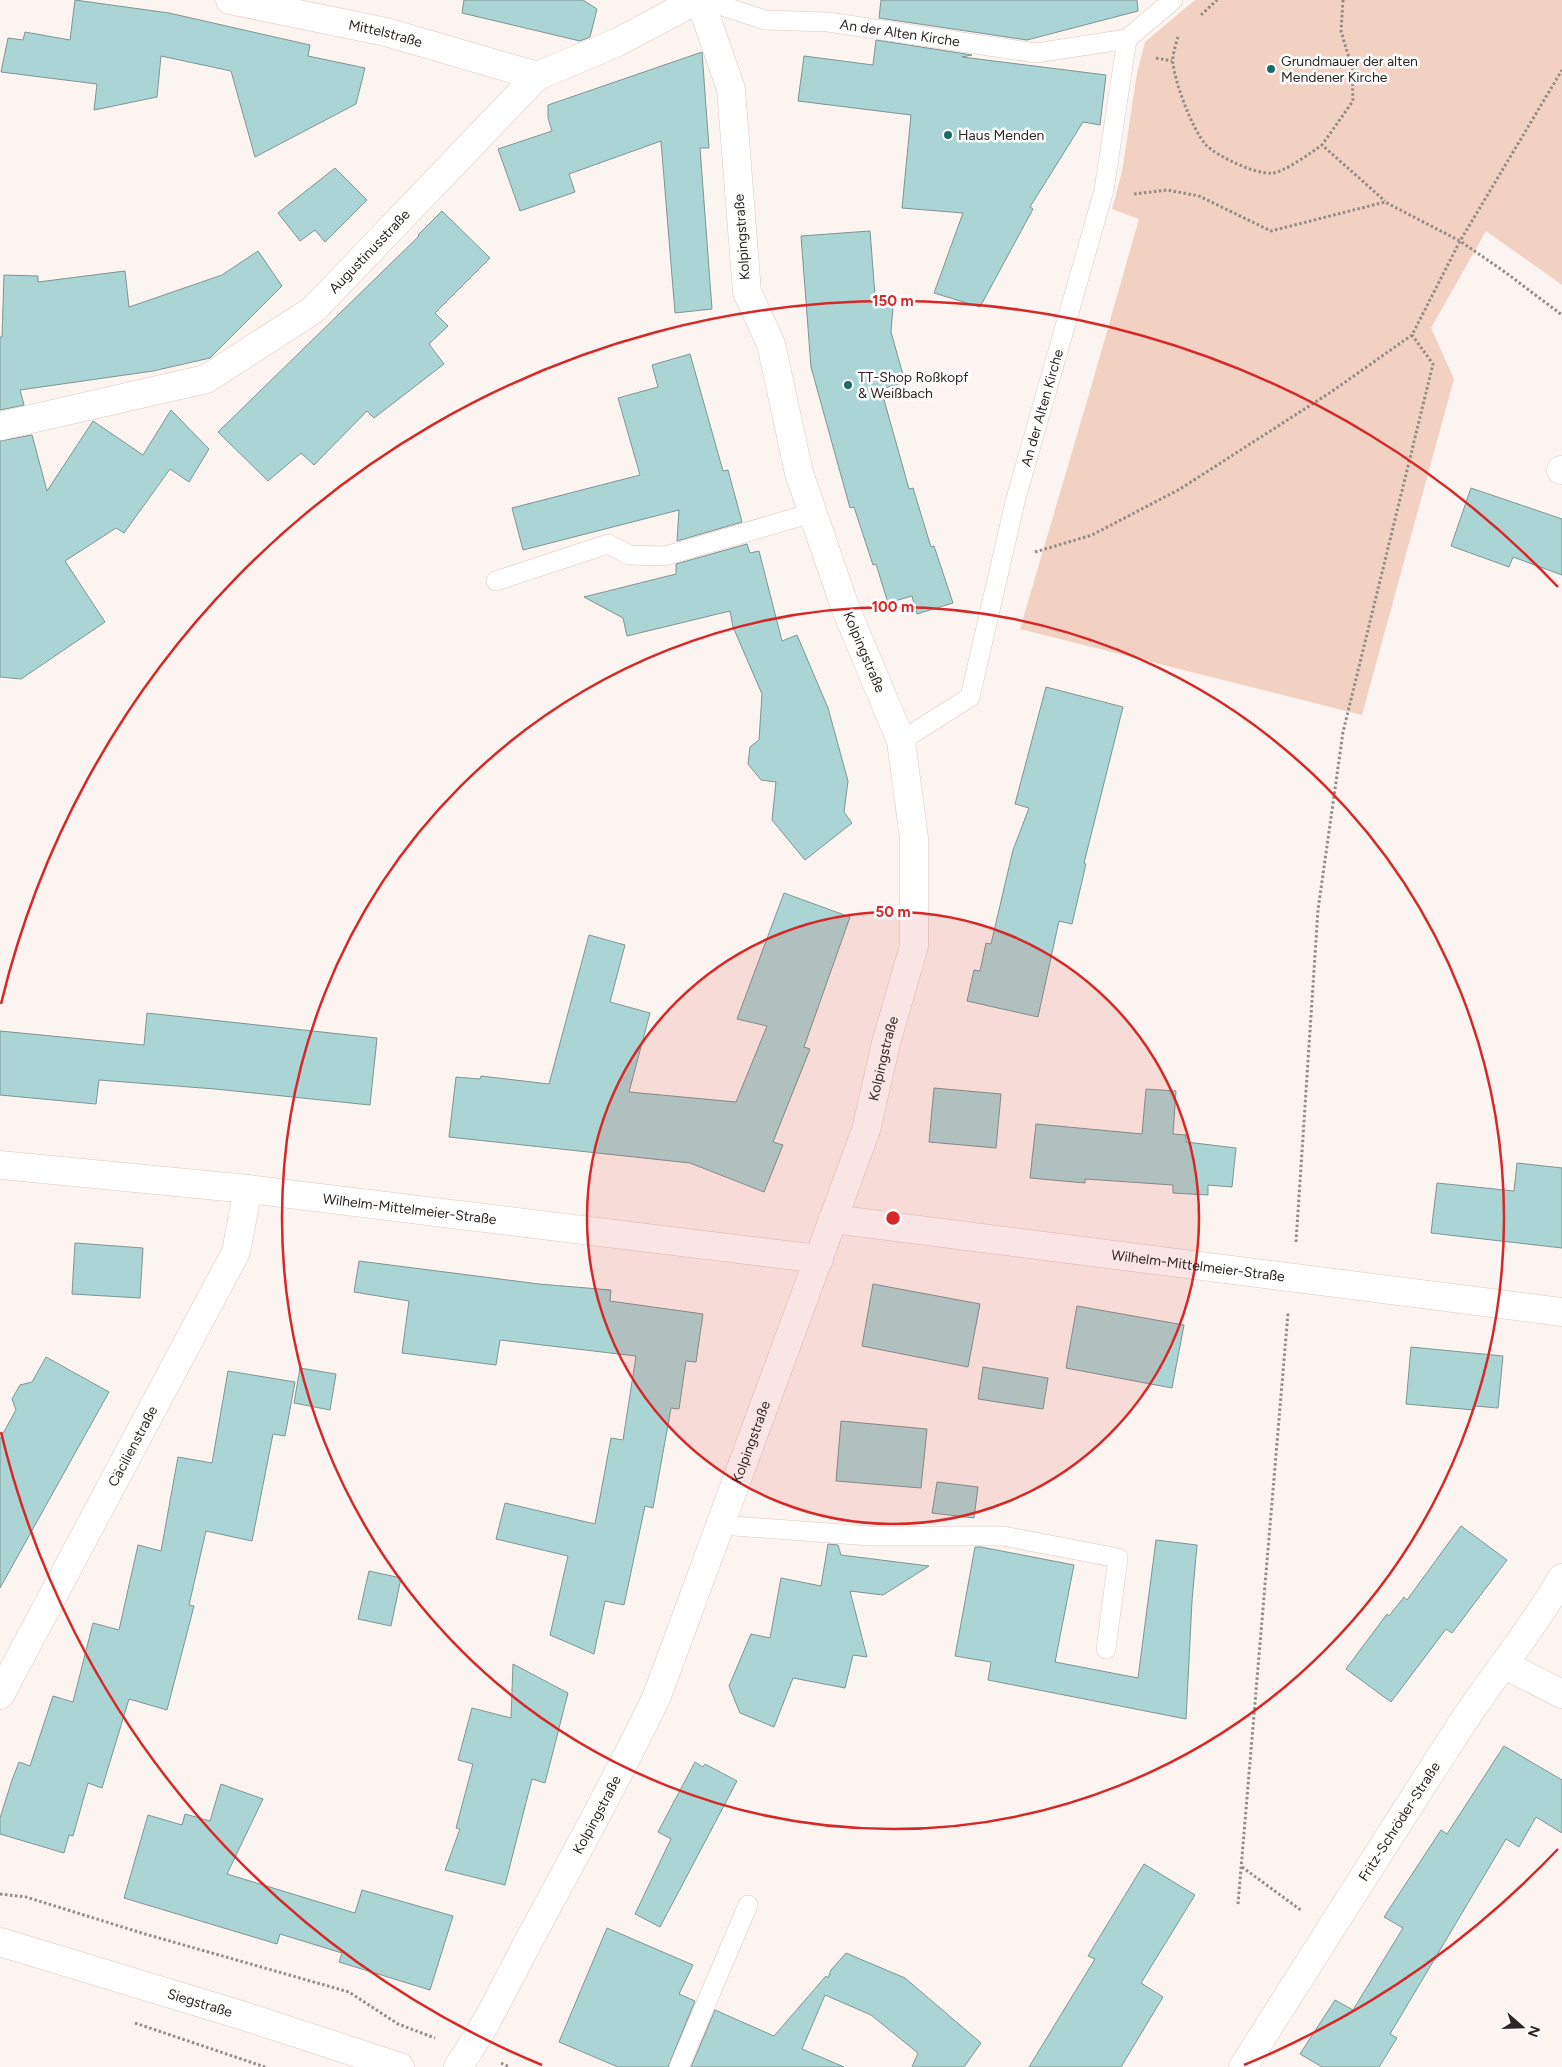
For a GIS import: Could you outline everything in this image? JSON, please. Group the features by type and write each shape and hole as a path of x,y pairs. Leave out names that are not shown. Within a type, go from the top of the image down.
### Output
{"street":[{"name":"Mittelstraße","path":"230,0 386,32 537,76"},
{"name":"Augustinusstraße","path":"0,426 206,379 305,316 320,303 537,76 618,42 701,0"},
{"name":"Kolpingstraße","path":"464,2059 492,2013 521,1955 625,1765 657,1696 866,1130 886,1043 914,946 914,838 902,741 845,607 812,513 799,473 771,344 747,292 731,90 701,0"},
{"name":"Wilhelm-Mittelmeier-Straße","path":"0,1165 248,1189 819,1259"},
{"name":"Cäcilienstraße","path":"0,1695 236,1252 248,1189"},
{"name":"Wilhelm-Mittelmeier-Straße","path":"833,1219 1562,1312"},
{"name":"Fritz-Schröder-Straße","path":"1243,2067 1468,1715 1542,1613 1562,1578"},
{"path":"1505,1665 1562,1694"},
{"name":"Siegstraße","path":"0,1942 244,2016 400,2067"}],"lane":[{"name":"An der Alten Kirche","path":"701,0 765,20 828,22 1036,53 1127,39 1104,190 1018,493 970,697 902,741"},
{"path":"1127,39 1173,0"},
{"path":"496,581 608,544 629,555 665,556 812,513"},
{"path":"720,1525 870,1536 1003,1536 1118,1558 1106,1648"},
{"path":"679,2067 748,1905"}],"path":[{"path":"1159,59 1172,61 1187,110 1206,145 1241,167 1272,174 1322,146 1353,101 1352,68 1341,32 1343,0"},
{"path":"1000,563 1092,535 1180,490 1331,392 1412,335 1460,241 1562,70"},
{"path":"1322,146 1385,202 1460,241 1562,315"},
{"path":"1104,190 1128,195 1167,190 1199,196 1271,231 1385,202"},
{"path":"1238,1904 1296,1246 1318,910 1343,732 1433,364 1412,335"},
{"path":"1242,1867 1329,1931"},
{"path":"0,1894 26,1897 145,1934 349,1992 398,2024 464,2059 510,2067"}],"shaded area":[{"path":"1195,0 1562,0 1562,285 1486,231 1431,328 1454,379 1362,715 1020,629 1139,219 1112,209 1122,172 1137,73 1145,42"}],"building":[{"path":"75,0 169,13 310,45 308,56 365,68 356,104 255,157 231,71 161,56 157,97 94,110 97,84 1,72 8,38 23,40 25,32 70,40"},
{"path":"464,0 583,0 597,9 590,37 580,41 462,13"},
{"path":"881,0 1137,0 1138,11 1027,40 879,18"},
{"path":"876,40 972,55 962,57 1106,75 1100,125 1083,122 1030,207 1033,209 980,307 934,293 963,213 902,208 911,115 798,101 804,56 873,65"},
{"path":"702,52 709,148 700,148 712,309 675,313 661,141 569,174 575,192 520,211 498,149 552,131 548,118 548,105"},
{"path":"335,168 367,200 325,242 315,230 300,241 278,213"},
{"path":"442,211 490,258 435,313 448,326 429,344 444,364 374,418 367,411 314,465 301,453 268,481 218,432 419,236"},
{"path":"870,231 875,295 894,294 891,332 905,382 881,389 909,489 913,488 931,547 934,546 953,603 917,614 912,596 888,603 876,564 873,565 854,507 850,508 811,367 801,236"},
{"path":"258,251 282,286 210,358 153,371 20,390 24,405 0,410 0,337 2,337 4,275 38,276 38,282 125,271 129,307 222,275"},
{"path":"690,354 723,471 728,470 742,522 677,541 679,510 523,550 512,508 640,475 618,398 658,387 652,365"},
{"path":"171,410 209,449 189,482 170,469 124,533 116,528 65,561 105,622 21,679 0,677 0,441 32,435 47,491 93,421 143,455"},
{"path":"1471,488 1562,519 1562,575 1513,557 1509,567 1451,546"},
{"path":"747,544 750,553 759,551 782,641 797,635 828,708 848,781 844,812 852,823 805,860 772,820 776,782 761,780 748,764 750,747 759,740 762,694 733,627 730,611 627,636 623,618 584,597 676,574 676,564"},
{"path":"1046,687 1123,707 1084,863 1086,864 1072,924 1059,921 1038,1017 967,1001 974,970 980,971 986,943 991,944 1013,850 1029,808 1015,804"},
{"path":"784,893 850,917 804,1047 810,1049 773,1142 783,1145 764,1192 690,1163 449,1137 456,1077 480,1079 481,1076 549,1084 589,935 625,945 610,1002 650,1013 629,1092 736,1102 767,1026 737,1019"},
{"path":"147,1013 377,1038 370,1105 215,1089 99,1080 96,1104 0,1095 0,1031 144,1045"},
{"path":"934,1088 1001,1094 996,1148 929,1142"},
{"path":"1146,1089 1176,1091 1173,1134 1186,1135 1186,1142 1236,1148 1232,1187 1208,1185 1208,1195 1173,1193 1173,1185 1085,1179 1085,1183 1030,1178 1036,1124 1142,1134"},
{"path":"1517,1163 1562,1168 1562,1248 1431,1233 1437,1183 1514,1191"},
{"path":"75,1243 143,1248 140,1298 72,1294"},
{"path":"359,1261 539,1284 611,1290 610,1301 703,1314 696,1362 686,1361 679,1409 671,1408 653,1508 645,1506 624,1605 605,1601 594,1654 550,1635 568,1556 496,1539 505,1503 595,1524 611,1438 623,1440 636,1356 500,1340 496,1365 402,1353 409,1301 354,1292"},
{"path":"873,1284 980,1304 968,1367 862,1346"},
{"path":"1077,1306 1184,1325 1172,1388 1066,1368"},
{"path":"1411,1347 1503,1356 1498,1408 1475,1406 1474,1410 1406,1404"},
{"path":"46,1357 109,1392 0,1588 0,1439 16,1410 12,1399 20,1385 32,1382"},
{"path":"983,1367 1048,1378 1043,1409 978,1399"},
{"path":"300,1368 336,1374 330,1410 294,1403"},
{"path":"228,1371 295,1382 285,1436 273,1434 252,1541 206,1531 189,1605 194,1606 167,1710 129,1699 102,1788 88,1783 73,1836 69,1835 64,1853 0,1834 0,1818 12,1780 19,1762 30,1766 53,1696 73,1702 93,1623 119,1630 138,1545 161,1551 178,1457 212,1463"},
{"path":"841,1421 927,1429 921,1488 836,1481"},
{"path":"937,1482 978,1487 974,1518 932,1513"},
{"path":"1461,1526 1507,1560 1452,1633 1446,1629 1391,1702 1346,1669 1387,1614 1389,1616 1404,1597 1407,1600"},
{"path":"1156,1540 1197,1545 1186,1719 988,1680 991,1662 955,1656 975,1547 981,1547 1074,1565 1055,1662 1138,1678"},
{"path":"828,1544 838,1545 841,1555 929,1566 883,1595 850,1591 867,1657 853,1655 845,1688 793,1678 774,1727 740,1713 729,1686 751,1634 770,1638 781,1578 821,1586"},
{"path":"369,1571 401,1578 391,1626 358,1619"},
{"path":"513,1664 568,1693 545,1783 532,1779 505,1885 445,1870 460,1829 456,1828 473,1764 458,1760 472,1708 511,1718"},
{"path":"1504,1746 1562,1780 1562,1833 1536,1817 1519,1847 1506,1839 1390,2034 1397,2038 1379,2067 1322,2067 1300,2054 1335,2000 1353,2010 1403,1928 1384,1917 1441,1830 1447,1834"},
{"path":"695,1762 703,1767 705,1764 737,1781 660,1927 635,1914 671,1839 658,1832"},
{"path":"221,1784 263,1799 227,1874 355,1913 362,1890 453,1916 430,1990 339,1962 342,1953 280,1934 277,1944 124,1898 148,1815 182,1825 185,1814 210,1821"},
{"path":"1144,1864 1195,1895 1141,1983 1163,1997 1121,2067 1029,2067 1095,1959 1088,1956"},
{"path":"607,1928 693,1965 679,1994 695,2001 668,2067 618,2067 559,2042"},
{"path":"846,1953 905,1978 981,2043 964,2067 912,2067 918,2053 871,2015 825,1995 802,2049 844,2067 691,2067 715,2010 774,2036 826,1976 828,1978 831,1970"}],"place":[{"name":"Grundmauer der alten Mendener Kirche","path":"1271,69"},
{"name":"Haus Menden","path":"948,135"},
{"name":"TT-Shop Roßkopf & Weißbach","path":"848,385"}]}
